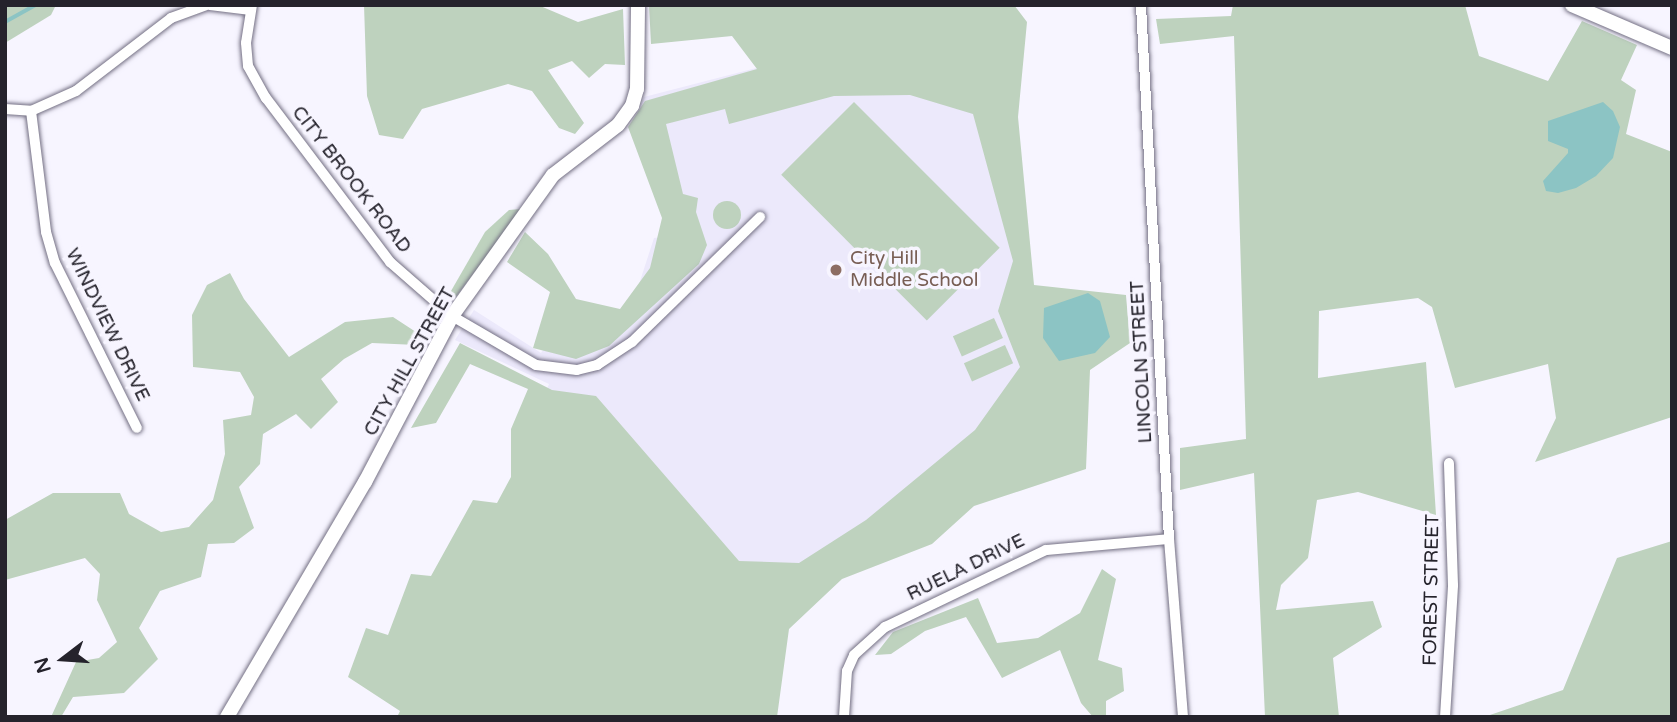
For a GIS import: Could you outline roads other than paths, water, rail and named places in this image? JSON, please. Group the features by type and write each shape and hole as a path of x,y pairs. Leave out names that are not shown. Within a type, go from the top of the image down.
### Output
{"street":[{"path":"5,109 31,111 76,91 171,18 208,5 252,8"},
{"name":"CITY HILL STREET","path":"227,717 365,482 452,316 553,175 618,125 632,106 637,89 638,5"},
{"name":"LINCOLN STREET","path":"1141,5 1168,539 1183,717"},
{"path":"1572,5 1672,48"},
{"name":"CITY BROOK ROAD","path":"252,8 246,43 248,66 266,98 390,262 452,316 536,365 578,370 597,365 632,342 760,217"},
{"name":"WINDVIEW DRIVE","path":"31,111 46,232 55,263 137,428"},
{"name":"FOREST STREET","path":"1445,717 1452,585 1449,463"},
{"name":"RUELA DRIVE","path":"844,717 847,671 854,655 885,627 1046,550 1168,539"}],"waterway":[{"path":"5,22 36,5"}],"place":[{"name":"City Hill Middle School","path":"836,270"}]}
